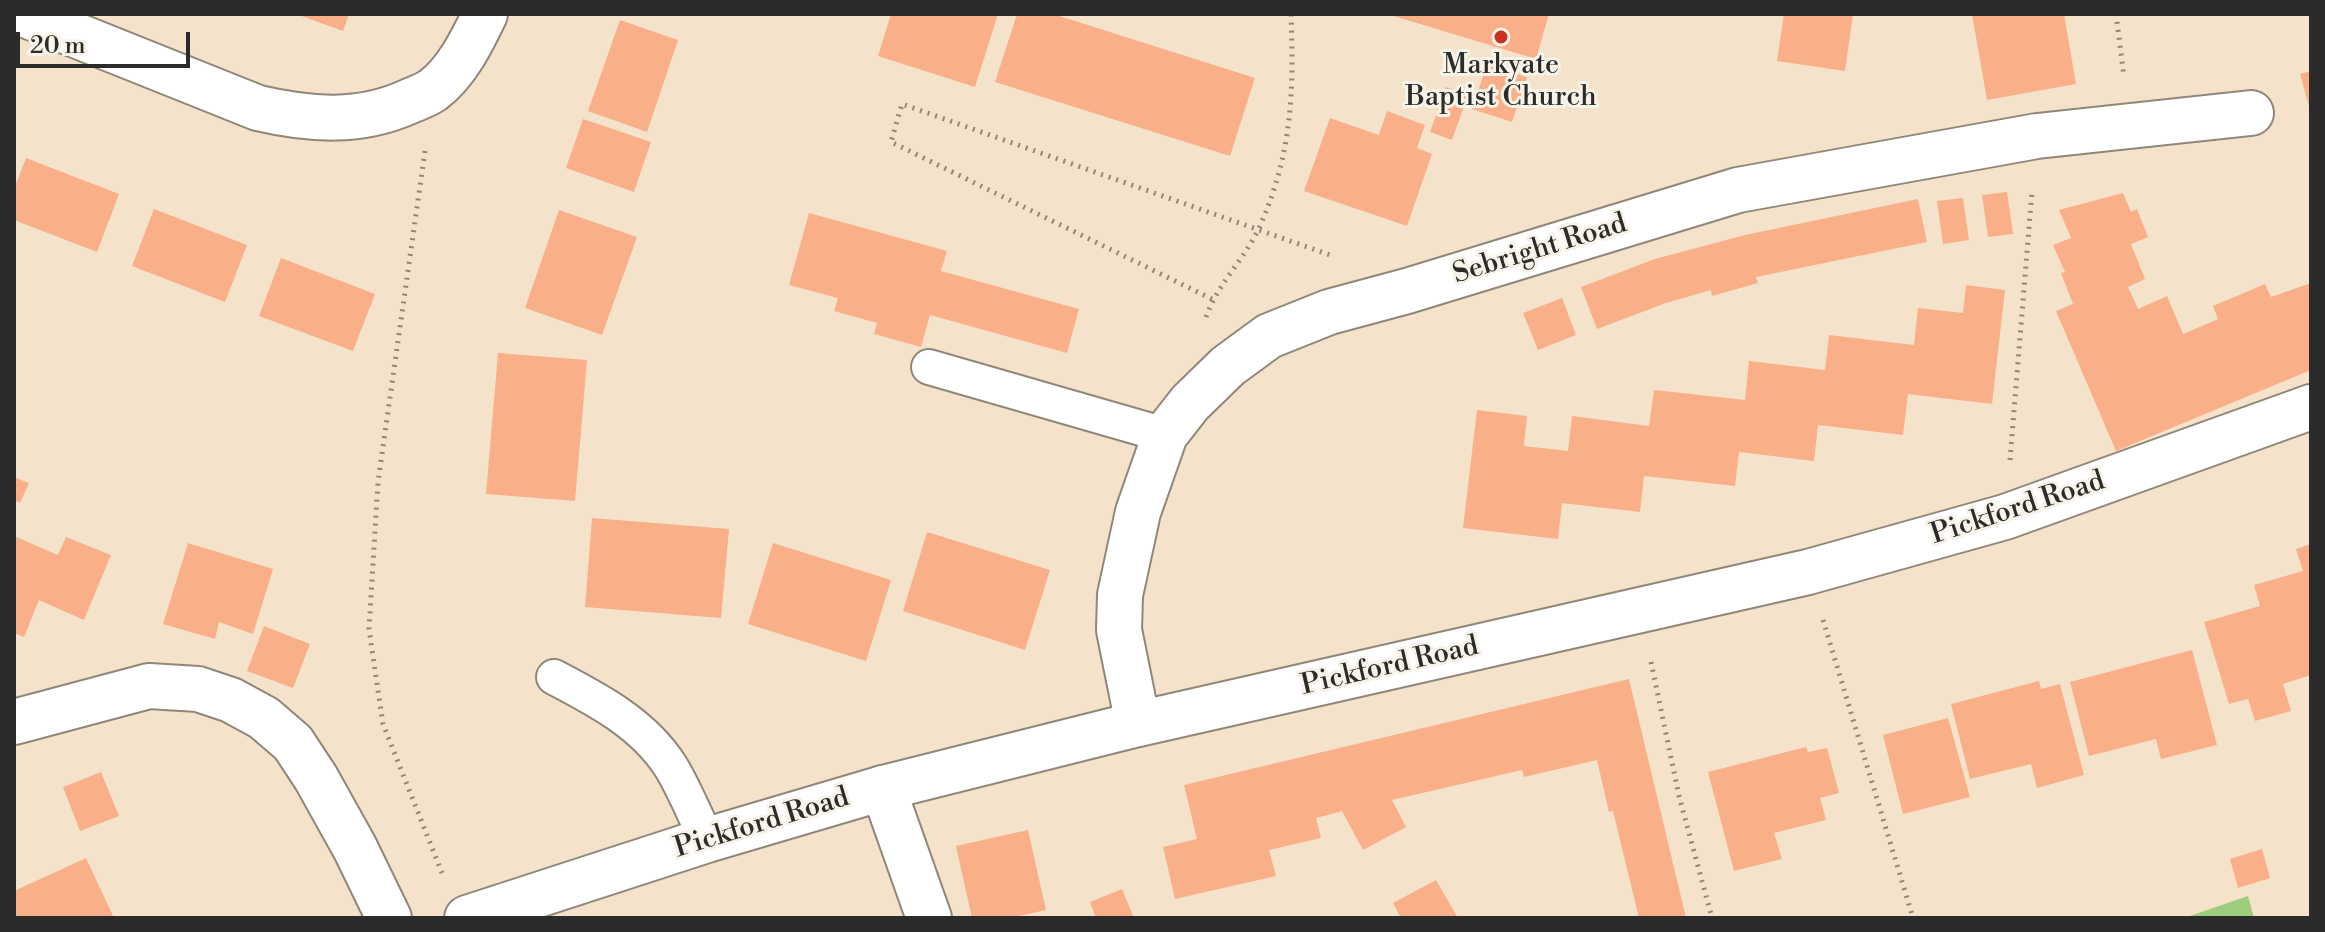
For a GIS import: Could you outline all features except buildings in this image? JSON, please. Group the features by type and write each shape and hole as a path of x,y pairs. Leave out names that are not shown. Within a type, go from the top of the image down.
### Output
{"street":[{"path":"23,14 258,108 295,116 360,117 395,108 432,91 455,67 485,14"},
{"name":"Sebright Road","path":"1138,724 1121,644 1120,595 1138,512 1165,435 1190,403 1228,366 1269,336 1329,312 1738,190 2037,136 2251,113"},
{"name":"Pickford Road","path":"467,918 707,840 883,788 1138,724 1808,572 2005,517 2311,407"},
{"path":"14,722 149,686 198,689 231,700 264,718 293,743 355,848 389,918"},
{"path":"883,788 929,918"}],"lane":[{"path":"929,367 1165,435"},
{"path":"554,677 595,698 636,727 670,766 707,840"}],"path":[{"path":"1202,329 1212,299 1259,229 1285,158 1293,76 1291,14"},
{"path":"432,91 378,482 369,629 383,724 444,876"},
{"path":"1212,299 891,142 902,104 1332,255"},
{"path":"2005,517 2037,136"},
{"path":"1808,572 1913,918"},
{"path":"1641,611 1679,796 1712,918"}],"green space":[{"path":"2248,896 2254,918 2184,918"}],"place":[{"name":"Markyate Baptist Church","path":"1501,37"}]}
